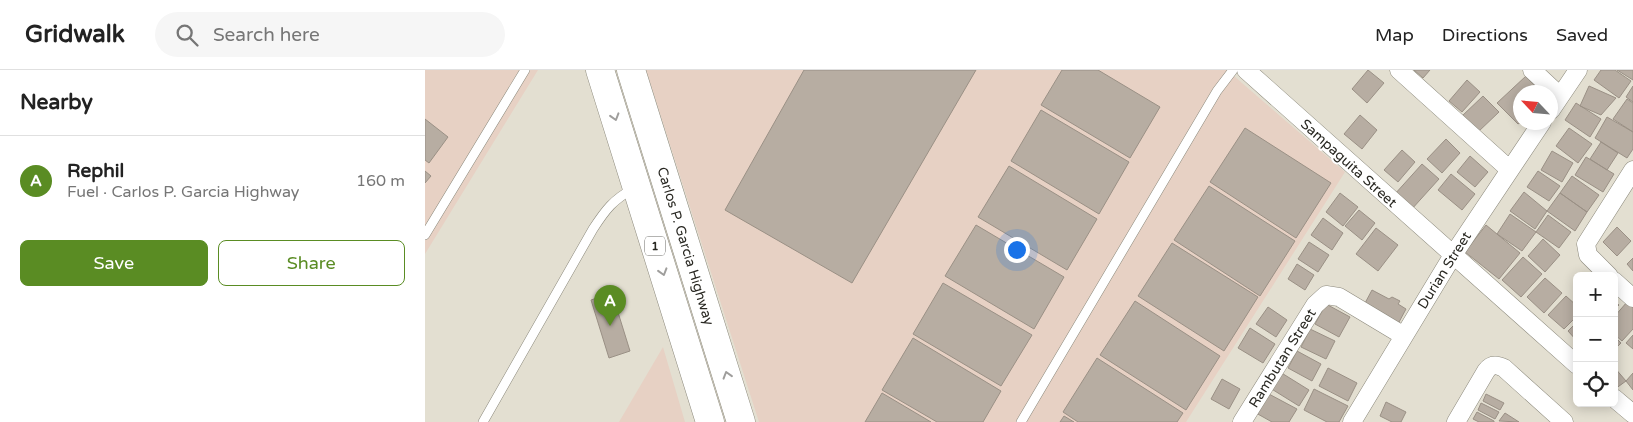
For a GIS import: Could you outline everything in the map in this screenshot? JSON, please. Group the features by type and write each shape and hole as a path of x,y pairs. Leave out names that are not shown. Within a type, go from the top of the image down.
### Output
{"highway":[{"name":"Carlos P. Garcia Highway","path":"600,70 711,422"},
{"name":"Carlos P. Garcia Highway","path":"631,70 741,422"}],"street":[{"name":"Sampaguita Street","path":"1246,70 1575,362"},
{"path":"1399,70 1510,170"},
{"path":"1532,70 1542,85"},
{"path":"1558,99 1578,70"},
{"name":"Durian Street","path":"1352,422 1453,255 1537,130"},
{"path":"1605,272 1593,261 1586,250 1588,239 1631,176"},
{"path":"1618,285 1633,298"},
{"name":"Rambutan Street","path":"1242,422 1315,305 1326,296 1339,297 1404,336"},
{"path":"1456,422 1485,371 1494,365 1504,368 1545,415 1564,422"},
{"path":"1618,401 1633,414"}],"lane":[{"path":"425,235 525,70"},
{"path":"1021,422 1217,91 1233,70"},
{"path":"483,422 604,212 617,198 637,187"}],"shaded area":[{"path":"425,70 538,70 425,254"},
{"path":"646,70 1227,70 1345,172 1186,422 759,422"},
{"path":"663,347 685,422 619,422"}],"building":[{"path":"804,70 976,70 852,283 725,210"},
{"path":"1062,70 1098,70 1160,107 1130,158 1041,105"},
{"path":"1368,70 1384,83 1367,103 1352,89"},
{"path":"1414,70 1430,70 1423,78"},
{"path":"1601,70 1615,70 1631,81 1619,98 1594,80"},
{"path":"1617,70 1633,70 1633,80"},
{"path":"1526,76 1534,85 1516,85"},
{"path":"1467,80 1480,92 1462,112 1449,101"},
{"path":"1589,86 1616,98 1601,115 1580,106"},
{"path":"1633,86 1633,102 1626,97"},
{"path":"1513,88 1513,119 1497,103"},
{"path":"1483,96 1499,112 1478,132 1462,116"},
{"path":"1627,99 1633,103 1633,132 1613,119"},
{"path":"1576,103 1601,119 1590,137 1565,120"},
{"path":"1041,110 1129,162 1099,214 1011,161"},
{"path":"1360,115 1377,130 1362,149 1344,134"},
{"path":"1607,117 1633,132 1633,149 1627,158 1595,138"},
{"path":"425,119 448,137 429,163 425,160"},
{"path":"1245,128 1331,183 1296,238 1210,182"},
{"path":"1569,128 1592,144 1578,163 1556,146"},
{"path":"1446,139 1460,153 1442,173 1427,159"},
{"path":"1601,142 1618,153 1607,170 1590,159"},
{"path":"1402,150 1415,162 1398,182 1384,170"},
{"path":"1552,151 1573,163 1562,182 1541,170"},
{"path":"1470,156 1488,172 1475,187 1457,172"},
{"path":"1586,157 1614,174 1603,192 1575,175"},
{"path":"1422,164 1439,179 1411,210 1394,195"},
{"path":"1009,166 1097,219 1067,270 978,217"},
{"path":"425,171 431,176 425,183"},
{"path":"1538,171 1560,186 1549,201 1527,187"},
{"path":"1451,174 1475,194 1462,210 1438,190"},
{"path":"1572,176 1599,195 1587,212 1560,193"},
{"path":"1209,186 1295,241 1260,296 1174,240"},
{"path":"1524,192 1547,211 1535,229 1510,211"},
{"path":"1340,193 1358,207 1343,226 1326,212"},
{"path":"1560,193 1587,212 1575,231 1547,211"},
{"path":"1359,210 1375,223 1362,240 1345,226"},
{"path":"1510,214 1536,232 1522,251 1497,234"},
{"path":"1548,215 1571,232 1559,248 1536,232"},
{"path":"1323,218 1343,233 1332,250 1311,235"},
{"path":"976,225 1064,277 1034,329 945,276"},
{"path":"1486,225 1520,253 1499,279 1465,252"},
{"path":"1617,227 1631,241 1617,256 1603,242"},
{"path":"1376,228 1398,245 1378,271 1356,254"},
{"path":"1543,239 1560,255 1545,272 1528,256"},
{"path":"1309,242 1329,255 1318,272 1298,259"},
{"path":"1172,243 1258,297 1224,351 1138,296"},
{"path":"1523,257 1542,274 1521,297 1502,280"},
{"path":"1633,258 1633,271 1627,264"},
{"path":"1297,264 1314,275 1305,290 1288,279"},
{"path":"1545,278 1562,293 1544,313 1527,297"},
{"path":"943,283 1032,335 1001,386 913,334"},
{"path":"1372,290 1389,299 1392,297 1400,301 1398,304 1406,309 1398,324 1364,305"},
{"path":"612,293 630,351 609,358 591,300"},
{"path":"1566,296 1573,302 1573,320 1564,329 1548,315"},
{"path":"1135,301 1220,356 1186,410 1100,355"},
{"path":"1627,302 1633,307 1633,329 1622,341 1618,338 1618,312"},
{"path":"1326,304 1350,317 1339,337 1315,324"},
{"path":"1268,307 1287,320 1276,337 1256,324"},
{"path":"1573,326 1573,337 1568,331"},
{"path":"1250,328 1275,344 1263,363 1238,348"},
{"path":"1310,329 1335,341 1326,359 1301,347"},
{"path":"1633,335 1633,349 1626,343"},
{"path":"913,338 1001,391 983,422 937,422 882,390"},
{"path":"1297,351 1321,364 1312,381 1288,368"},
{"path":"1097,358 1183,413 1177,422 1078,422 1063,412"},
{"path":"1328,368 1357,383 1348,401 1319,386"},
{"path":"1280,372 1309,390 1299,406 1270,388"},
{"path":"1618,372 1626,381 1618,387"},
{"path":"1633,373 1633,390 1626,381"},
{"path":"1222,379 1240,389 1229,409 1211,399"},
{"path":"1314,389 1348,406 1339,422 1327,422 1304,410"},
{"path":"882,393 931,422 865,422"},
{"path":"1267,393 1297,409 1289,422 1272,422 1256,413"},
{"path":"1486,394 1504,403 1500,410 1483,401"},
{"path":"1386,402 1406,412 1401,422 1392,422 1380,416"},
{"path":"1481,403 1499,412 1495,419 1478,410"},
{"path":"1477,412 1494,422 1479,422 1473,419"},
{"path":"1505,413 1519,422 1499,421"},
{"path":"1064,416 1074,422 1060,422"}],"place":[{"name":"Rephil","path":"610,326"}]}
